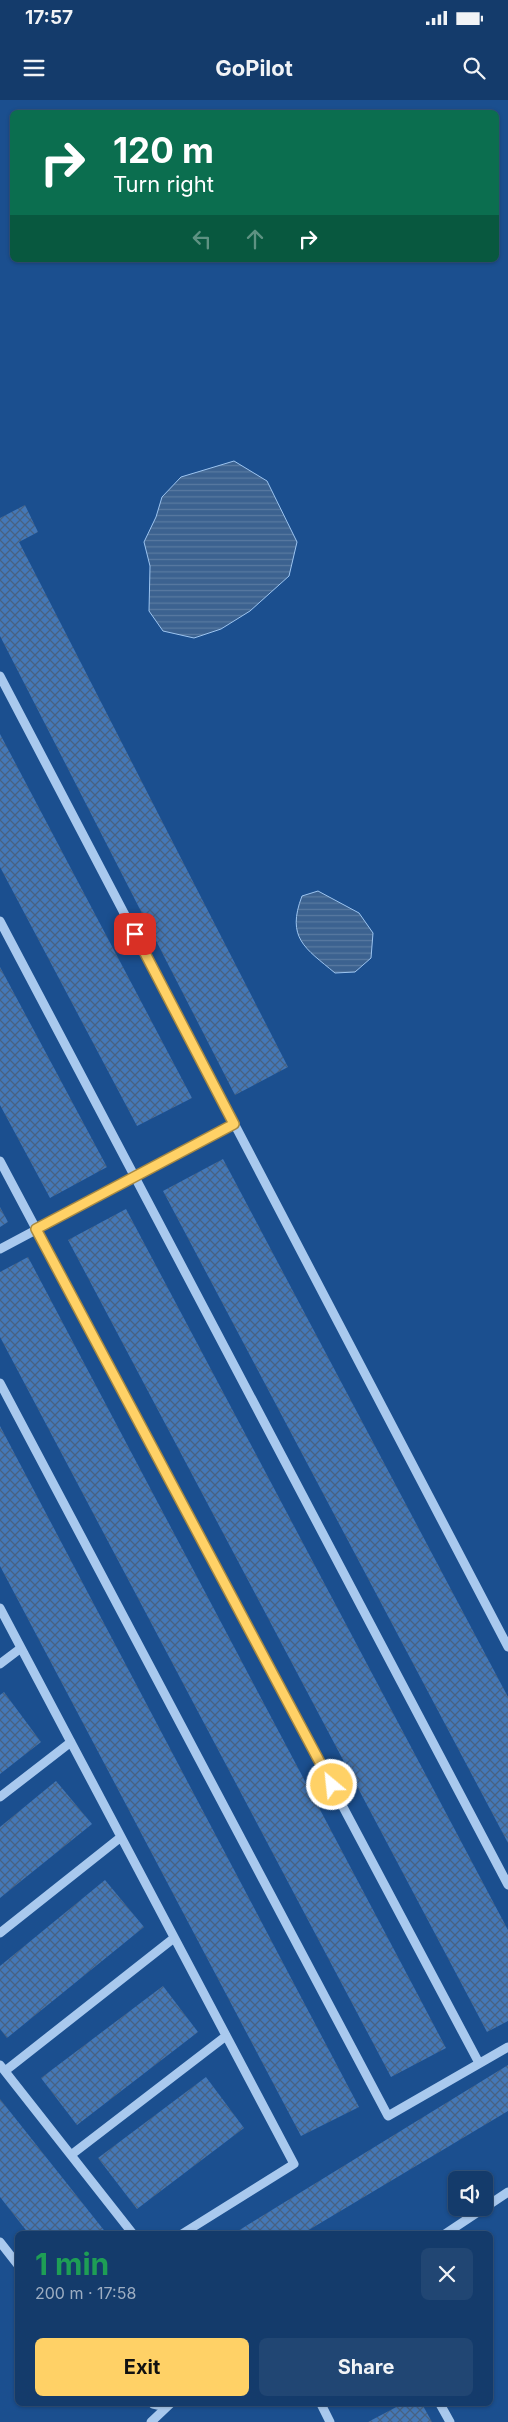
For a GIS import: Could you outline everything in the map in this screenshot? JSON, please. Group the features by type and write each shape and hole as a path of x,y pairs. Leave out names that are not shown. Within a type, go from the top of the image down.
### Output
{"lane":[{"path":"0,676 508,1647"},
{"path":"0,921 508,1885"},
{"path":"0,1248 234,1124"},
{"path":"0,1161 479,2063"},
{"path":"0,1383 388,2116 508,2047"},
{"path":"0,1608 294,2164 187,2231"},
{"path":"0,1664 21,1648"},
{"path":"0,1798 71,1742"},
{"path":"0,1933 121,1836"},
{"path":"131,2231 2,2068 174,1938"},
{"path":"71,2155 226,2036"},
{"path":"450,2231 508,2192"},
{"path":"0,2242 15,2261"},
{"path":"150,2422 167,2406"},
{"path":"322,2406 330,2422"},
{"path":"441,2406 450,2422"}],"water":[{"path":"234,461 267,481 297,542 289,576 250,611 221,629 194,638 163,631 149,611 150,566 144,542 156,517 162,497 181,477"},
{"path":"318,891 359,913 373,933 371,958 355,972 335,973 307,949 301,941 296,922 302,896"}],"building":[{"path":"25,505 38,532 19,542 288,1067 235,1095 0,636 0,518"},
{"path":"0,734 192,1098 137,1126 0,867"},
{"path":"0,967 107,1167 50,1198 0,1105"},
{"path":"223,1159 508,1697 508,1843 163,1191"},
{"path":"0,1207 8,1222 0,1227"},
{"path":"126,1209 508,1930 508,2021 487,2032 68,1240"},
{"path":"28,1257 446,2048 391,2077 0,1337 0,1272"},
{"path":"0,1426 359,2107 301,2136 0,1566"},
{"path":"4,1692 41,1742 0,1774 0,1695"},
{"path":"56,1781 92,1824 0,1898 0,1827"},
{"path":"105,1880 144,1927 7,2038 0,2029 0,1966"},
{"path":"163,1986 198,2032 77,2125 41,2078"},
{"path":"508,2065 508,2111 307,2231 238,2231"},
{"path":"206,2077 244,2128 137,2209 98,2158"},
{"path":"0,2099 105,2231 27,2231 0,2197"},
{"path":"398,2406 423,2406 432,2422 368,2422"}],"route":[{"path":"135,934 234,1124 36,1229 332,1785"}]}
